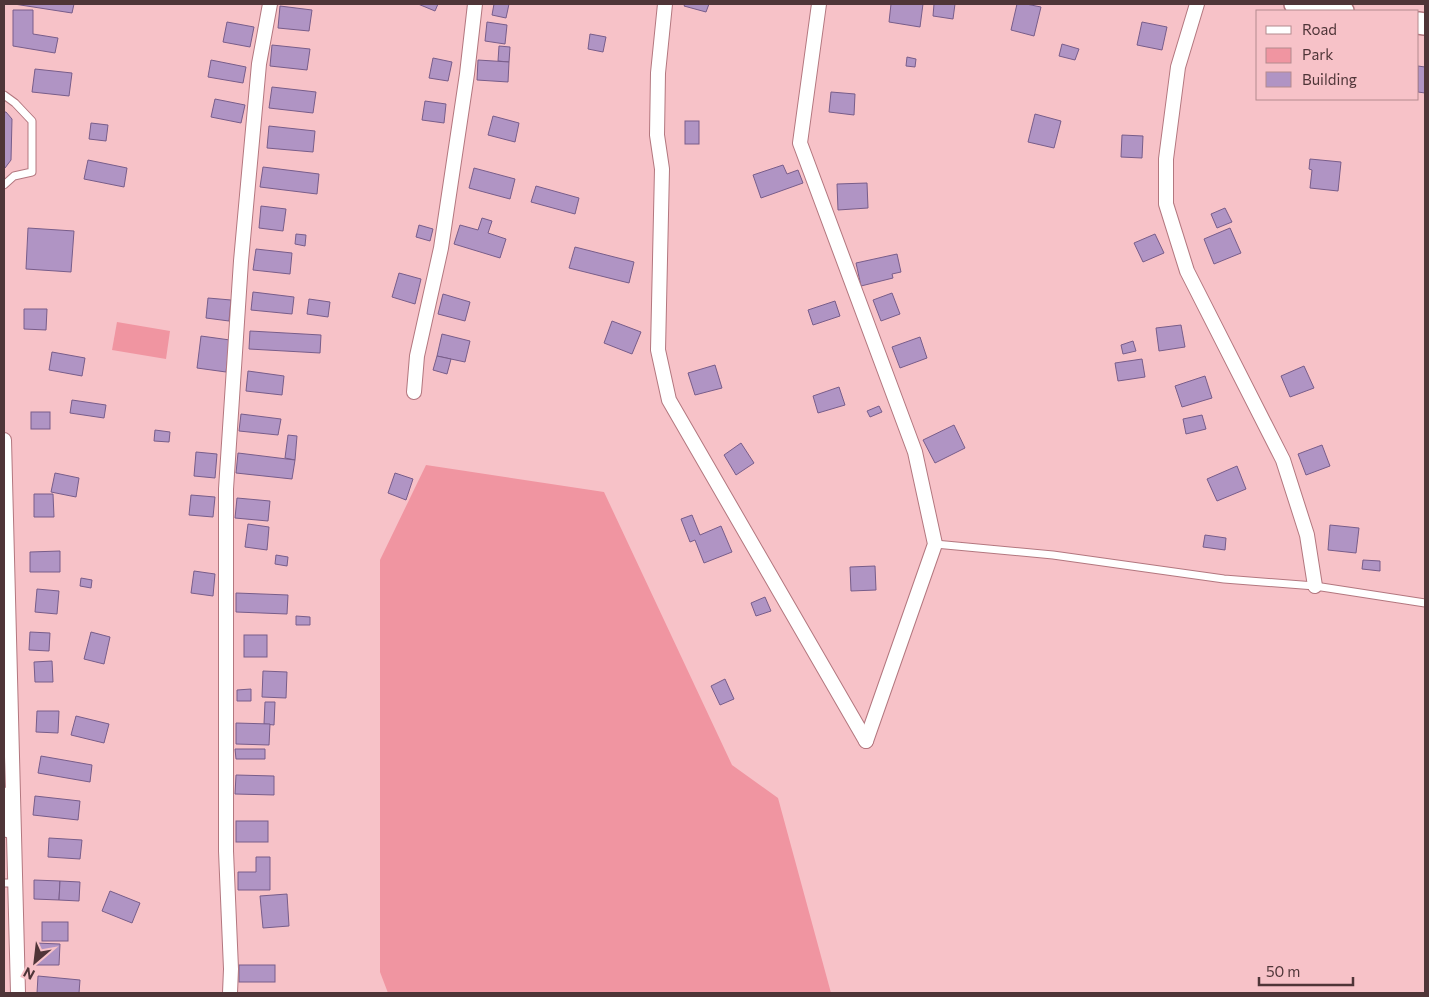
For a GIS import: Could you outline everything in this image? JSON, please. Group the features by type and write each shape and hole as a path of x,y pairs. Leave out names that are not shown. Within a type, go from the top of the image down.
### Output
{"main road":[{"path":"1295,4 1336,10"}],"street":[{"path":"230,993 231,969 226,851 226,489 242,252 259,64 270,4"},
{"path":"414,392 417,356 441,248 467,74 474,4"},
{"path":"665,4 658,73 657,135 662,169 658,350 669,400 866,741 935,544 915,452 800,143 819,4"},
{"path":"1198,4 1178,67 1166,159 1166,204 1187,271 1283,460 1307,535 1315,586"},
{"path":"4,440 14,836 10,883 18,993"}],"lane":[{"path":"4,95 15,103 32,121 32,172 14,176 4,185"},
{"path":"935,544 1053,555 1224,578 1315,586 1425,603"},
{"path":"4,791 5,833 14,836"}],"green space":[{"path":"117,322 170,331 166,359 112,350"},
{"path":"426,465 604,492 732,765 778,798 831,993 388,993 380,972 380,560"}],"building":[{"path":"14,4 74,4 72,13"},
{"path":"418,4 438,4 435,11"},
{"path":"494,4 509,4 506,18 492,15"},
{"path":"685,4 709,4 706,12 684,6"},
{"path":"891,4 923,4 920,27 889,22"},
{"path":"934,4 955,4 953,19 933,16"},
{"path":"1017,4 1041,7 1034,36 1011,30"},
{"path":"280,6 312,10 309,31 278,28"},
{"path":"13,10 33,10 33,34 58,38 55,53 13,46"},
{"path":"227,22 254,27 250,47 223,42"},
{"path":"487,22 507,25 505,44 485,41"},
{"path":"1142,22 1167,27 1162,50 1137,45"},
{"path":"590,34 606,37 603,52 588,49"},
{"path":"1062,44 1079,49 1075,60 1059,56"},
{"path":"272,45 310,49 307,70 270,66"},
{"path":"499,46 510,47 509,62 498,61"},
{"path":"907,57 916,59 915,67 906,66"},
{"path":"433,58 452,62 448,81 429,78"},
{"path":"211,60 246,67 243,83 208,77"},
{"path":"478,60 509,62 508,82 477,80"},
{"path":"1419,66 1425,67 1425,93 1419,92"},
{"path":"35,69 72,73 69,96 32,92"},
{"path":"272,87 316,92 313,113 269,108"},
{"path":"831,92 855,94 854,115 829,112"},
{"path":"215,99 245,105 241,123 211,117"},
{"path":"425,101 446,104 444,123 422,120"},
{"path":"4,112 12,119 11,160 5,168 4,168"},
{"path":"1035,114 1061,121 1054,148 1028,142"},
{"path":"493,116 519,123 515,142 488,135"},
{"path":"685,121 699,121 699,144 685,144"},
{"path":"91,123 108,125 106,141 89,139"},
{"path":"269,126 315,131 313,152 267,148"},
{"path":"1122,135 1143,136 1142,158 1121,157"},
{"path":"1310,159 1341,162 1338,191 1310,188 1312,170 1309,169"},
{"path":"88,160 127,168 124,187 84,179"},
{"path":"783,165 787,174 798,170 803,183 761,198 753,175"},
{"path":"263,167 319,174 317,194 260,187"},
{"path":"474,168 515,179 510,199 469,188"},
{"path":"867,183 868,208 838,210 837,184"},
{"path":"536,186 579,198 575,214 531,202"},
{"path":"261,206 286,209 283,231 259,228"},
{"path":"1225,208 1232,222 1217,228 1211,214"},
{"path":"482,218 492,221 488,233 506,239 500,258 454,244 460,225 478,230"},
{"path":"419,225 433,229 430,241 416,237"},
{"path":"28,228 74,231 71,272 26,269"},
{"path":"1230,228 1241,253 1214,264 1204,239"},
{"path":"296,234 306,235 305,246 295,244"},
{"path":"1155,234 1164,253 1143,262 1134,243"},
{"path":"575,247 634,262 629,283 569,268"},
{"path":"256,249 292,253 290,274 253,270"},
{"path":"897,254 901,272 892,274 893,278 861,286 856,263"},
{"path":"399,273 421,279 415,304 392,297"},
{"path":"253,292 294,297 292,314 251,310"},
{"path":"892,293 900,314 881,321 873,300"},
{"path":"443,294 470,302 465,321 438,314"},
{"path":"208,298 231,300 229,321 206,318"},
{"path":"309,299 330,302 328,317 307,314"},
{"path":"835,301 840,316 813,325 808,310"},
{"path":"24,309 47,309 46,330 24,329"},
{"path":"612,321 641,332 632,354 604,343"},
{"path":"1181,325 1185,347 1159,351 1156,328"},
{"path":"250,331 321,335 320,353 249,349"},
{"path":"442,334 470,341 465,362 437,356"},
{"path":"201,336 230,340 226,372 197,368"},
{"path":"920,337 927,358 900,368 892,347"},
{"path":"1133,341 1136,351 1123,354 1121,345"},
{"path":"52,352 85,358 82,376 49,370"},
{"path":"437,356 451,359 447,374 433,370"},
{"path":"1142,359 1145,377 1118,381 1115,363"},
{"path":"715,365 722,388 695,395 688,373"},
{"path":"1304,366 1314,388 1290,397 1281,376"},
{"path":"248,371 284,376 282,395 246,391"},
{"path":"1205,376 1212,398 1182,407 1175,386"},
{"path":"839,387 845,405 818,413 813,396"},
{"path":"72,400 106,405 104,418 70,413"},
{"path":"879,406 882,412 870,417 867,411"},
{"path":"31,412 50,412 50,429 31,429"},
{"path":"241,414 281,419 278,435 239,431"},
{"path":"1202,415 1206,429 1186,434 1183,419"},
{"path":"954,425 965,448 935,463 923,440"},
{"path":"155,430 170,432 169,442 154,441"},
{"path":"288,435 297,436 295,460 285,458"},
{"path":"741,443 754,463 736,475 724,455"},
{"path":"1322,445 1330,466 1306,475 1298,454"},
{"path":"196,452 217,454 215,478 194,476"},
{"path":"238,453 295,460 292,479 236,473"},
{"path":"1237,466 1246,489 1217,501 1207,479"},
{"path":"55,473 79,478 76,497 51,492"},
{"path":"395,473 413,479 406,500 388,493"},
{"path":"34,494 53,494 54,517 34,517"},
{"path":"191,495 215,497 213,517 189,515"},
{"path":"237,498 270,501 268,521 235,518"},
{"path":"692,515 700,535 721,526 732,552 704,563 695,540 690,542 681,519"},
{"path":"248,524 269,527 267,550 245,547"},
{"path":"1330,525 1359,528 1356,553 1328,550"},
{"path":"1205,535 1226,538 1225,550 1203,547"},
{"path":"60,551 60,572 30,572 30,552"},
{"path":"276,555 288,557 287,566 275,564"},
{"path":"1363,560 1380,561 1380,571 1362,569"},
{"path":"875,566 876,590 851,591 850,567"},
{"path":"194,571 215,574 213,596 191,593"},
{"path":"81,578 92,580 91,588 80,586"},
{"path":"37,589 59,591 57,614 35,612"},
{"path":"236,593 288,595 287,614 236,612"},
{"path":"765,597 771,611 756,616 751,603"},
{"path":"296,616 310,617 310,625 296,625"},
{"path":"30,632 50,633 49,651 29,650"},
{"path":"91,632 110,637 104,664 84,659"},
{"path":"244,635 267,635 267,657 244,657"},
{"path":"52,661 53,682 35,682 34,662"},
{"path":"263,671 287,672 286,698 262,697"},
{"path":"725,679 734,699 720,705 711,686"},
{"path":"251,689 251,701 237,701 237,690"},
{"path":"265,702 275,702 274,725 264,724"},
{"path":"37,711 59,711 58,733 36,732"},
{"path":"76,716 109,724 104,743 71,735"},
{"path":"236,723 270,724 269,745 236,744"},
{"path":"235,749 265,749 265,759 236,759"},
{"path":"41,756 92,765 90,782 38,773"},
{"path":"236,775 274,776 274,795 235,794"},
{"path":"35,796 80,801 78,820 33,815"},
{"path":"236,821 268,821 268,842 236,842"},
{"path":"49,838 82,840 80,859 48,857"},
{"path":"256,857 270,857 270,890 238,890 238,872 256,872"},
{"path":"34,880 60,881 59,900 34,899"},
{"path":"60,881 80,882 79,901 59,900"},
{"path":"110,891 140,903 132,923 102,911"},
{"path":"287,894 289,926 263,928 260,896"},
{"path":"42,922 68,922 68,941 42,941"},
{"path":"35,943 60,944 59,965 35,965"},
{"path":"239,965 275,965 275,982 239,982"},
{"path":"38,976 80,980 79,993 37,993"}]}
